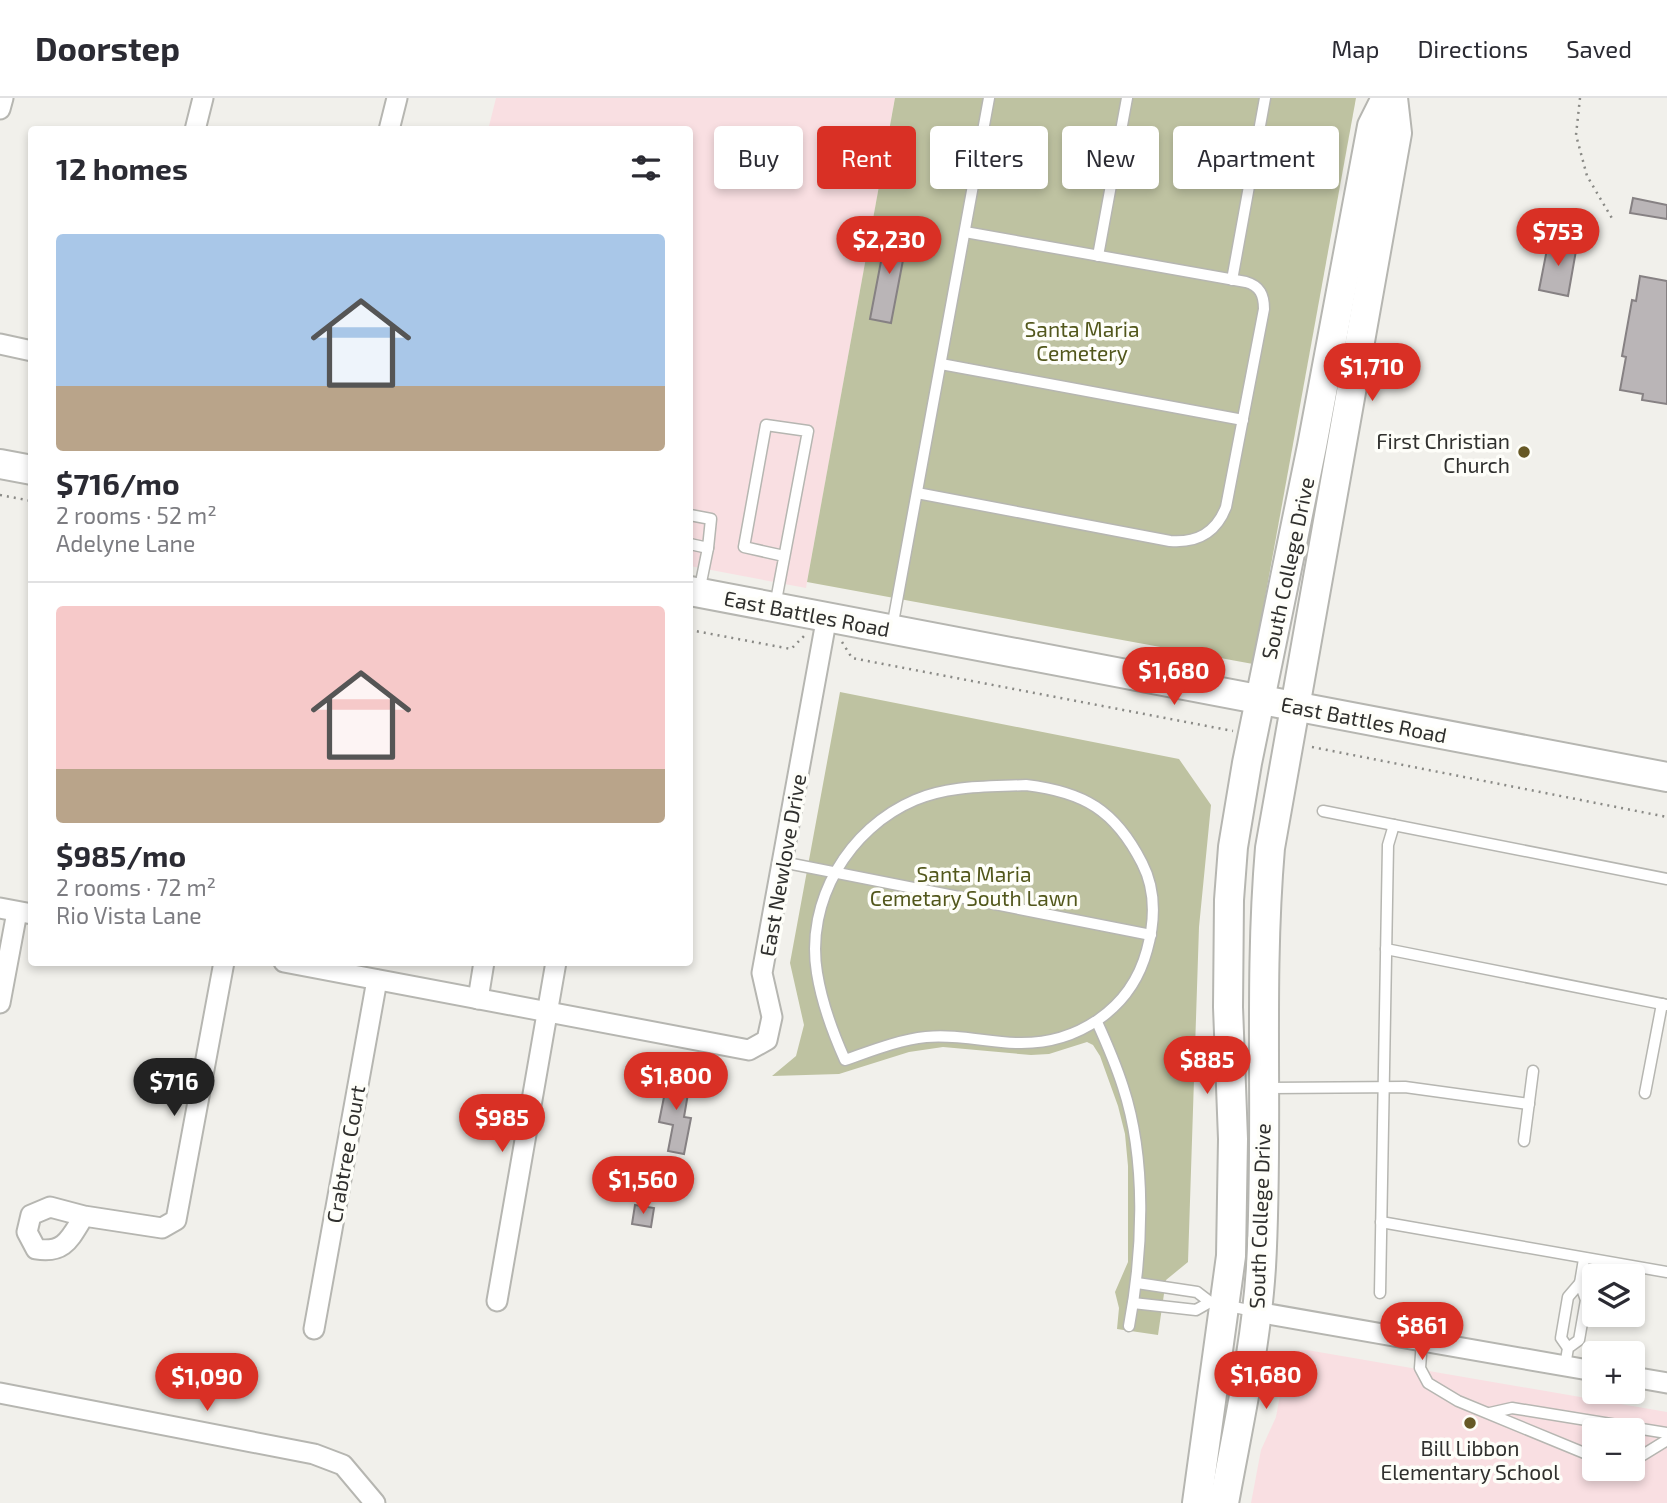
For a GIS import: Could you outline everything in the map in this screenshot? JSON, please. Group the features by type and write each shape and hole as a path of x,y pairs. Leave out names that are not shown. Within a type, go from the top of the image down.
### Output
{"street":[{"path":"0,109 3,98"},
{"path":"196,126 203,98"},
{"path":"391,126 397,98"},
{"name":"South College Drive","path":"1198,1503 1218,1304 1231,1256 1233,1139 1228,1007 1229,900 1239,804 1312,446 1372,126 1386,98"},
{"name":"South College Drive","path":"1224,1503 1257,1312 1261,1266 1266,899 1270,848 1396,133 1393,98"},
{"path":"0,344 28,350"},
{"path":"0,464 28,469"},
{"name":"East Battles Road","path":"694,592 1667,777"},
{"name":"East Newlove Drive","path":"318,966 377,980 749,1051 767,1040 772,1017 762,973 827,616"},
{"path":"0,1003 16,911"},
{"path":"84,1216 162,1228 176,1220 223,966"},
{"path":"478,999 483,966"},
{"path":"497,1301 555,966"},
{"name":"Crabtree Court","path":"314,1329 377,980"},
{"path":"1257,1312 1422,1341 1566,1357 1582,1365"},
{"path":"1645,1379 1667,1383"},
{"path":"0,1393 314,1454 343,1465 375,1503"}],"lane":[{"path":"892,629 989,98"},
{"path":"1098,256 1127,98"},
{"path":"1232,280 1265,98"},
{"path":"917,493 1186,542 1204,536 1215,528 1222,518 1242,420 1264,297 1252,284 965,232"},
{"path":"941,364 1242,420"},
{"path":"775,607 808,431 766,425 744,547 784,556"},
{"path":"693,516 711,519 708,548 694,592"},
{"path":"693,545 708,548"},
{"path":"1026,785 1057,789 1090,800 1113,819 1132,841 1152,891 1151,935 1144,960 1118,1004 1097,1023 1072,1036 1045,1042 1015,1043 954,1036 925,1037 899,1042 845,1060 828,1021 816,971 815,938 821,906 834,873 859,838 885,815 917,799 957,788 1026,785"},
{"path":"1323,811 1667,879"},
{"path":"1380,1293 1388,845 1394,825"},
{"path":"782,862 1151,935"},
{"path":"1386,949 1665,1004 1645,1093"},
{"path":"1097,1023 1124,1087 1137,1152 1137,1283 1129,1326"},
{"path":"1524,1141 1533,1071"},
{"path":"1263,1087 1405,1087 1528,1104"},
{"path":"1381,1222 1667,1272"},
{"path":"1566,1357 1579,1340 1586,1300 1580,1283 1584,1259"},
{"path":"1137,1283 1196,1292 1218,1304 1257,1312"},
{"path":"1566,1357 1561,1338 1568,1297 1580,1283"},
{"path":"1133,1303 1196,1310 1218,1304"},
{"path":"1422,1341 1420,1368 1428,1383 1458,1401 1582,1452"},
{"path":"1489,1413 1512,1408 1667,1433"},
{"path":"1645,1454 1667,1440"}],"path":[{"path":"1580,98 1576,135 1587,176 1613,220"},
{"path":"0,495 28,499"},
{"path":"693,631 791,649 827,616 852,658 1253,735"},
{"path":"1289,742 1667,817"}],"shaded area":[{"path":"496,98 895,98 890,126 817,126 817,189 878,189 806,588 693,567 693,126 489,126"},
{"name":"Bill Libbon Elementary School","path":"1307,1350 1582,1397 1582,1404 1621,1404 1667,1412 1667,1503 1251,1503 1261,1450 1276,1417 1286,1362 1291,1351"}],"green space":[{"name":"Santa Maria Cemetery","path":"895,98 1356,98 1253,664 807,582 878,189 916,189 916,126 890,126"},
{"name":"Santa Maria Cemetary South Lawn","path":"840,692 1179,759 1211,805 1199,927 1188,1262 1166,1280 1158,1335 1117,1329 1119,1308 1115,1292 1128,1262 1128,1166 1125,1134 1118,1106 1100,1056 1093,1045 1087,1042 1049,1054 1031,1055 943,1047 909,1052 839,1074 772,1076 796,1056 804,1025 790,963"}],"building":[{"path":"1633,198 1667,205 1667,219 1630,213"},
{"path":"887,230 908,234 891,323 870,319"},
{"path":"1549,239 1577,245 1568,296 1539,290"},
{"path":"1640,276 1667,281 1667,404 1642,400 1643,394 1620,390 1626,357 1622,356 1632,300 1636,301"},
{"path":"665,1077 690,1082 684,1117 691,1118 684,1154 668,1151 673,1125 659,1122 664,1097 659,1096"},
{"path":"635,1205 654,1208 651,1227 632,1224"}],"place":[{"name":"First Christian Church","path":"1524,452"},
{"name":"Bill Libbon Elementary School","path":"1470,1423"}]}
